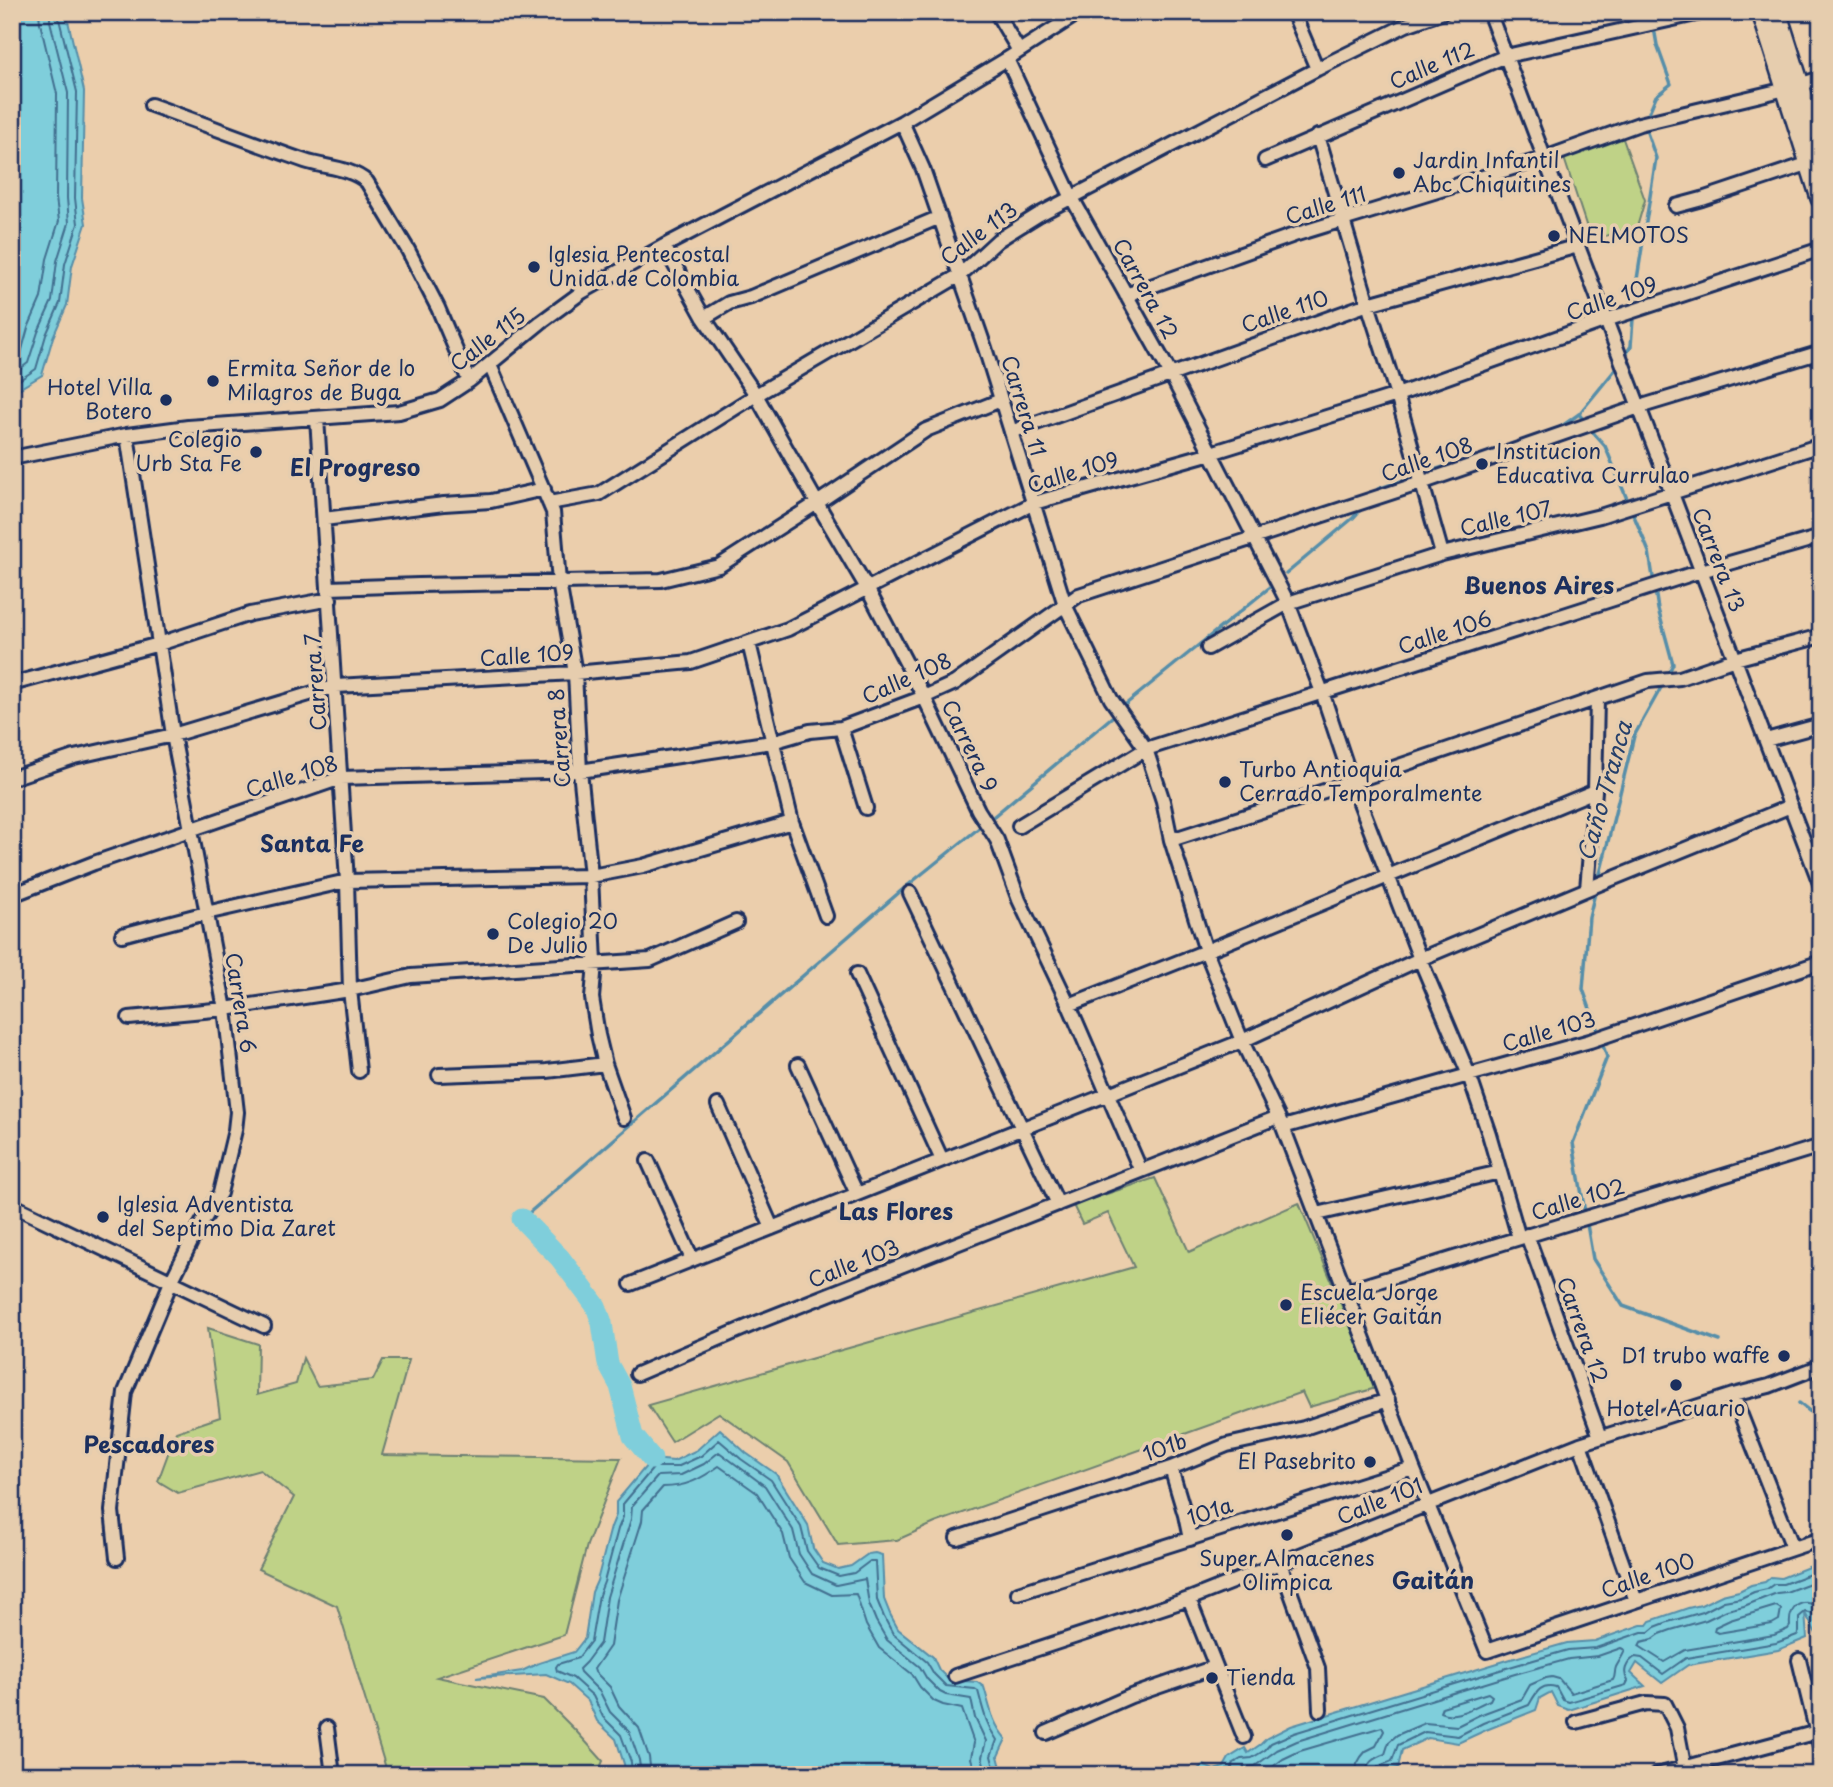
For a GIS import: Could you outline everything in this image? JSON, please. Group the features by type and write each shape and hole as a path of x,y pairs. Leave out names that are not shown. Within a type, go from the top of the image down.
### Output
{"main road":[{"path":"1762,12 1793,87"},
{"path":"1776,12 1793,87 1815,158 1821,198"}],"street":[{"path":"996,12 1019,51"},
{"name":"Calle 115","path":"12,458 127,435 188,427 399,412 440,401 491,365 572,299 664,246 902,122 1080,12"},
{"path":"1293,12 1317,69"},
{"name":"Calle 113","path":"549,503 599,494 756,395 960,275 1011,230 1317,69 1406,25 1443,12"},
{"name":"Carrera 13","path":"1489,12 1821,886"},
{"name":"Calle 112","path":"1265,160 1506,56 1705,12"},
{"name":"Carrera 12","path":"1007,59 1072,198 1170,373 1288,603"},
{"name":"Calle 111","path":"1126,295 1294,235 1545,158 1639,124 1821,78"},
{"path":"150,104 309,162 350,172 367,182 408,250 438,308 469,381"},
{"name":"Carrera 11","path":"902,122 923,169 985,348 1065,605 1111,699 1146,749 1206,951 1242,1041 1281,1122 1413,1468 1487,1651"},
{"path":"1318,136 1442,554"},
{"path":"1676,206 1815,158"},
{"path":"704,317 729,303 751,297 940,217"},
{"name":"Carrera 9","path":"664,246 704,317 756,395 867,589 924,697 978,810 997,840 1019,900 1069,1005 1141,1171"},
{"name":"Calle 110","path":"1011,432 1368,304 1578,246"},
{"name":"Calle 109","path":"12,778 74,757 173,735 336,687 575,673 691,662 788,629 1034,503 1211,453 1397,395 1626,313 1821,249"},
{"name":"Calle 108","path":"12,895 94,863 341,778 580,771 772,742 810,732 841,728 924,697 955,682 1079,595 1421,483 1639,407 1821,352"},
{"name":"Carrera 8","path":"491,365 553,512 559,582 575,673 580,771 591,876 595,963 593,998 605,1063 624,1118"},
{"path":"12,684 159,644 250,614 330,594 419,585 661,580 719,566 926,430 1000,400"},
{"name":"Carrera 7","path":"317,418 336,687 350,990 359,1070"},
{"name":"Carrera 6","path":"117,1558 112,1511 125,1392 171,1282 220,1193 237,1112 225,1009 173,735 127,435"},
{"name":"Calle 107","path":"1208,649 1288,603 1442,554 1624,509 1821,445"},
{"path":"324,519 491,501 544,489"},
{"name":"Calle 106","path":"1019,827 1146,749 1701,571 1821,537"},
{"path":"1288,603 1389,876"},
{"path":"1171,840 1352,782 1648,681 1680,678 1735,659 1821,636"},
{"path":"748,643 792,822 826,916"},
{"path":"1589,888 1597,699"},
{"path":"1766,740 1821,725"},
{"path":"841,728 866,808"},
{"path":"1069,1005 1595,791"},
{"path":"631,1284 1242,1041 1420,959 1791,806"},
{"path":"122,935 347,881 591,876 643,866 792,822"},
{"name":"Carrera 12","path":"1389,876 1420,959 1469,1075 1523,1237 1600,1437"},
{"path":"910,893 1058,1204"},
{"path":"129,1018 225,1009 350,990 411,976 650,960 736,922"},
{"name":"Calle 103","path":"637,1374 756,1323 1141,1171 1281,1122 1469,1075 1590,1041 1821,962"},
{"path":"856,974 942,1160"},
{"path":"439,1075 547,1071 605,1063"},
{"path":"798,1065 857,1194"},
{"path":"718,1105 772,1228"},
{"name":"Calle 102","path":"1346,1291 1821,1146"},
{"path":"648,1161 692,1259"},
{"path":"1317,1213 1500,1172"},
{"path":"12,1205 264,1326"},
{"name":"Calle 101","path":"955,1676 1189,1599 1580,1444 1769,1386 1821,1366"},
{"path":"1733,1395 1793,1548"},
{"name":"101b","path":"957,1538 1171,1468 1227,1445 1304,1428 1388,1400"},
{"path":"1580,1444 1636,1601"},
{"path":"1171,1468 1191,1539"},
{"name":"101a","path":"1018,1593 1413,1468"},
{"name":"Calle 100","path":"1487,1651 1821,1539"},
{"path":"1280,1563 1318,1668 1320,1710"},
{"path":"1189,1599 1244,1737"},
{"path":"1799,1660 1821,1750"},
{"path":"1046,1733 1131,1696 1215,1667"},
{"path":"1576,1722 1646,1703 1665,1704 1677,1728 1686,1771"},
{"path":"327,1728 333,1775"},
{"path":"1657,1775 1686,1771 1818,1731"}],"green space":[{"path":"1622,136 1645,200 1637,227 1591,240 1563,155"},
{"path":"1155,1178 1189,1252 1299,1203 1376,1388 1309,1407 1302,1392 935,1523 897,1540 838,1545 788,1462 719,1413 672,1442 648,1405 1134,1267 1108,1213 1082,1224 1073,1205"},
{"path":"208,1328 258,1344 257,1395 296,1384 303,1358 317,1386 373,1380 383,1360 409,1360 382,1455 621,1458 587,1545 564,1635 437,1677 544,1699 603,1761 597,1775 532,1775 528,1771 508,1775 388,1775 337,1606 258,1569 294,1497 260,1470 178,1493 158,1481 176,1432 220,1417"}],"water":[{"path":"12,12 66,12 84,91 82,198 86,224 72,266 67,305 53,337 42,375 12,393"},
{"path":"720,1429 746,1453 776,1474 808,1525 813,1548 823,1563 838,1569 851,1566 868,1554 882,1555 884,1599 898,1629 933,1657 939,1670 949,1680 977,1682 984,1687 994,1721 1006,1739 998,1756 1003,1775 625,1775 616,1739 597,1721 588,1701 569,1684 546,1674 476,1678 522,1671 574,1652 585,1638 592,1592 616,1515 616,1502 652,1459 674,1461 697,1450"},
{"path":"1821,1562 1821,1637 1818,1637 1805,1613 1807,1638 1778,1650 1688,1665 1662,1683 1637,1663 1631,1673 1645,1686 1569,1710 1558,1706 1551,1692 1540,1698 1536,1710 1458,1743 1428,1738 1402,1750 1398,1768 1369,1775 1191,1775 1203,1765 1214,1770 1224,1767 1229,1758 1245,1748 1248,1753 1267,1738 1291,1726 1567,1643 1595,1641 1647,1625 1650,1621 1765,1582 1771,1577 1781,1578"}],"waterway":[{"name":"Caño Tranca","path":"1647,117 1656,96 1671,84 1654,28"},
{"name":"Caño Tranca","path":"1623,359 1631,346 1635,292 1656,158 1644,124"},
{"name":"Caño Tranca","path":"1585,422 1579,414 1619,365"},
{"path":"1555,431 1579,414"},
{"name":"Caño Tranca","path":"1589,428 1605,446 1649,552 1658,609 1673,664 1668,674"},
{"path":"1428,472 1521,442"},
{"path":"1374,494 1378,489 1410,478"},
{"path":"1286,574 1362,508"},
{"path":"1126,704 1269,588"},
{"name":"Caño Tranca","path":"1598,882 1634,736 1663,684"},
{"path":"994,816 1112,717"},
{"path":"522,1219 902,890 979,828"},
{"name":"Caño Tranca","path":"1596,889 1589,917 1583,989 1607,1057 1573,1143 1593,1259 1623,1306 1720,1341"},
{"path":"522,1219 560,1258 596,1306 602,1323 608,1364 620,1386 633,1436 652,1459"},
{"name":"Caño Tranca","path":"1799,1403 1821,1420"}],"place":[{"name":"Jardin Infantil Abc Chiquitines","path":"1399,173"},
{"name":"NELMOTOS","path":"1554,236"},
{"name":"Iglesia Pentecostal Unida de Colombia","path":"534,267"},
{"name":"Ermita Señor de lo Milagros de Buga","path":"213,381"},
{"name":"Hotel Villa Botero","path":"166,400"},
{"name":"Colegio Urb Sta Fe","path":"256,452"},
{"name":"Institucion Educativa Currulao","path":"1482,464"},
{"name":"Turbo Antioquia Cerrado Temporalmente","path":"1225,782"},
{"name":"Colegio 20 De Julio","path":"493,934"},
{"name":"Iglesia Adventista del Septimo Dia Zaret","path":"103,1217"},
{"name":"Escuela Jorge Eliécer Gaitán","path":"1286,1305"},
{"name":"D1 trubo waffe","path":"1784,1356"},
{"name":"Hotel Acuario","path":"1676,1385"},
{"name":"El Pasebrito","path":"1370,1462"},
{"name":"Super Almacenes Olimpica","path":"1287,1535"},
{"name":"Tienda","path":"1212,1678"}],"district":[{"name":"El Progreso","path":"355,468"},
{"name":"Buenos Aires","path":"1539,586"},
{"name":"Santa Fe","path":"312,844"},
{"name":"Las Flores","path":"896,1212"},
{"name":"Pescadores","path":"149,1445"},
{"name":"Gaitán","path":"1433,1581"}]}
